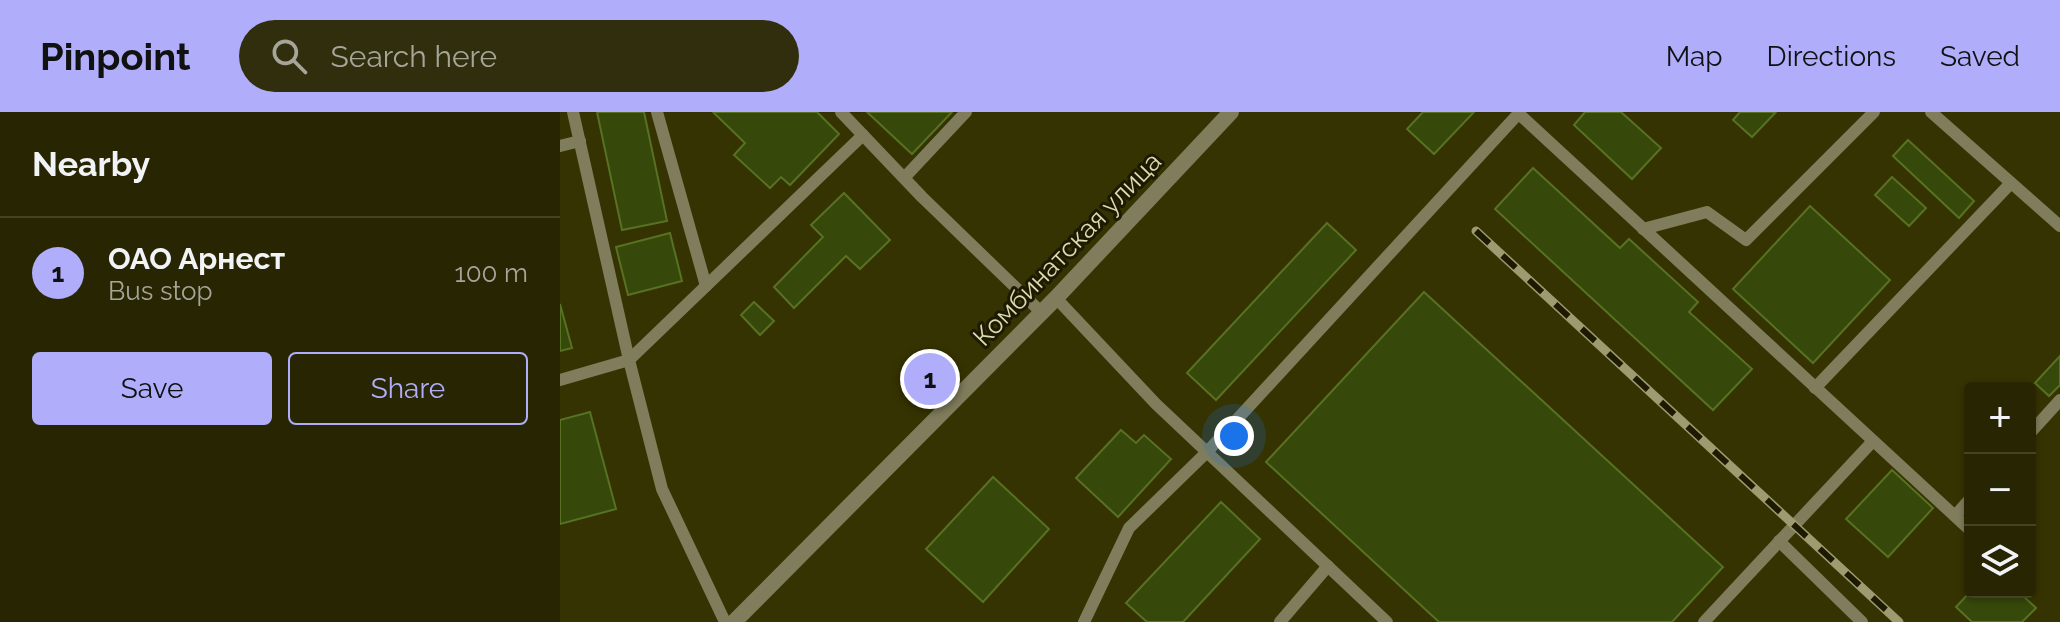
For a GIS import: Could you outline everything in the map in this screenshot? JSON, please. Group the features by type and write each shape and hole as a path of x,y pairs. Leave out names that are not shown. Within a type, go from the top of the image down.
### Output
{"street":[{"name":"Комбинатская улица","path":"734,622 1056,298 1231,112"}],"lane":[{"path":"573,112 629,360 662,489 725,622"},
{"path":"657,112 706,286"},
{"path":"841,112 1041,312"},
{"path":"904,178 966,112"},
{"path":"1643,229 1707,212 1746,240 1874,112"},
{"path":"1931,112 2060,226"},
{"path":"1084,622 1129,528 1207,452 1519,113 1966,526"},
{"path":"560,380 629,360 863,135"},
{"path":"560,146 580,141"},
{"path":"1815,388 2011,183"},
{"path":"1056,298 1156,404 1387,622"},
{"path":"2036,426 2060,400"},
{"path":"1704,622 1873,441"},
{"path":"1955,516 1964,506"},
{"path":"1779,541 1862,622"},
{"path":"1280,622 1328,566"}],"building":[{"path":"597,112 644,112 667,221 622,230"},
{"path":"713,112 817,112 839,134 790,185 781,177 770,188 734,155 745,143"},
{"path":"867,112 952,112 912,154"},
{"path":"1423,112 1474,112 1434,154 1407,129"},
{"path":"1585,112 1621,112 1661,148 1632,179 1574,125"},
{"path":"1740,112 1776,112 1752,137 1733,120"},
{"path":"1908,140 1974,201 1959,218 1893,156"},
{"path":"1533,168 1620,248 1629,239 1698,302 1689,312 1752,369 1713,410 1495,209"},
{"path":"1892,177 1926,208 1909,226 1875,195"},
{"path":"844,193 890,240 860,269 846,256 794,308 774,287 823,237 811,225"},
{"path":"1810,206 1890,280 1813,363 1733,289"},
{"path":"1327,223 1356,250 1216,400 1187,373"},
{"path":"670,233 682,281 628,295 616,247"},
{"path":"1424,292 1723,567 1672,622 1439,622 1266,462"},
{"path":"754,302 774,321 760,335 741,315"},
{"path":"560,304 572,348 560,351"},
{"path":"2060,356 2060,385 2049,396 2036,382"},
{"path":"590,412 616,509 560,524 560,420"},
{"path":"1121,430 1136,443 1144,435 1171,459 1118,517 1076,478"},
{"path":"1892,470 1933,508 1888,557 1846,519"},
{"path":"993,477 1049,529 983,602 926,549"},
{"path":"1221,502 1260,539 1183,622 1147,622 1126,603"},
{"path":"1964,598 2025,598 2036,608 2022,622 1972,622 1956,607"}],"railway":[{"path":"1476,231 1899,622"}],"place":[{"name":"ОАО Арнест","path":"930,379"}]}
